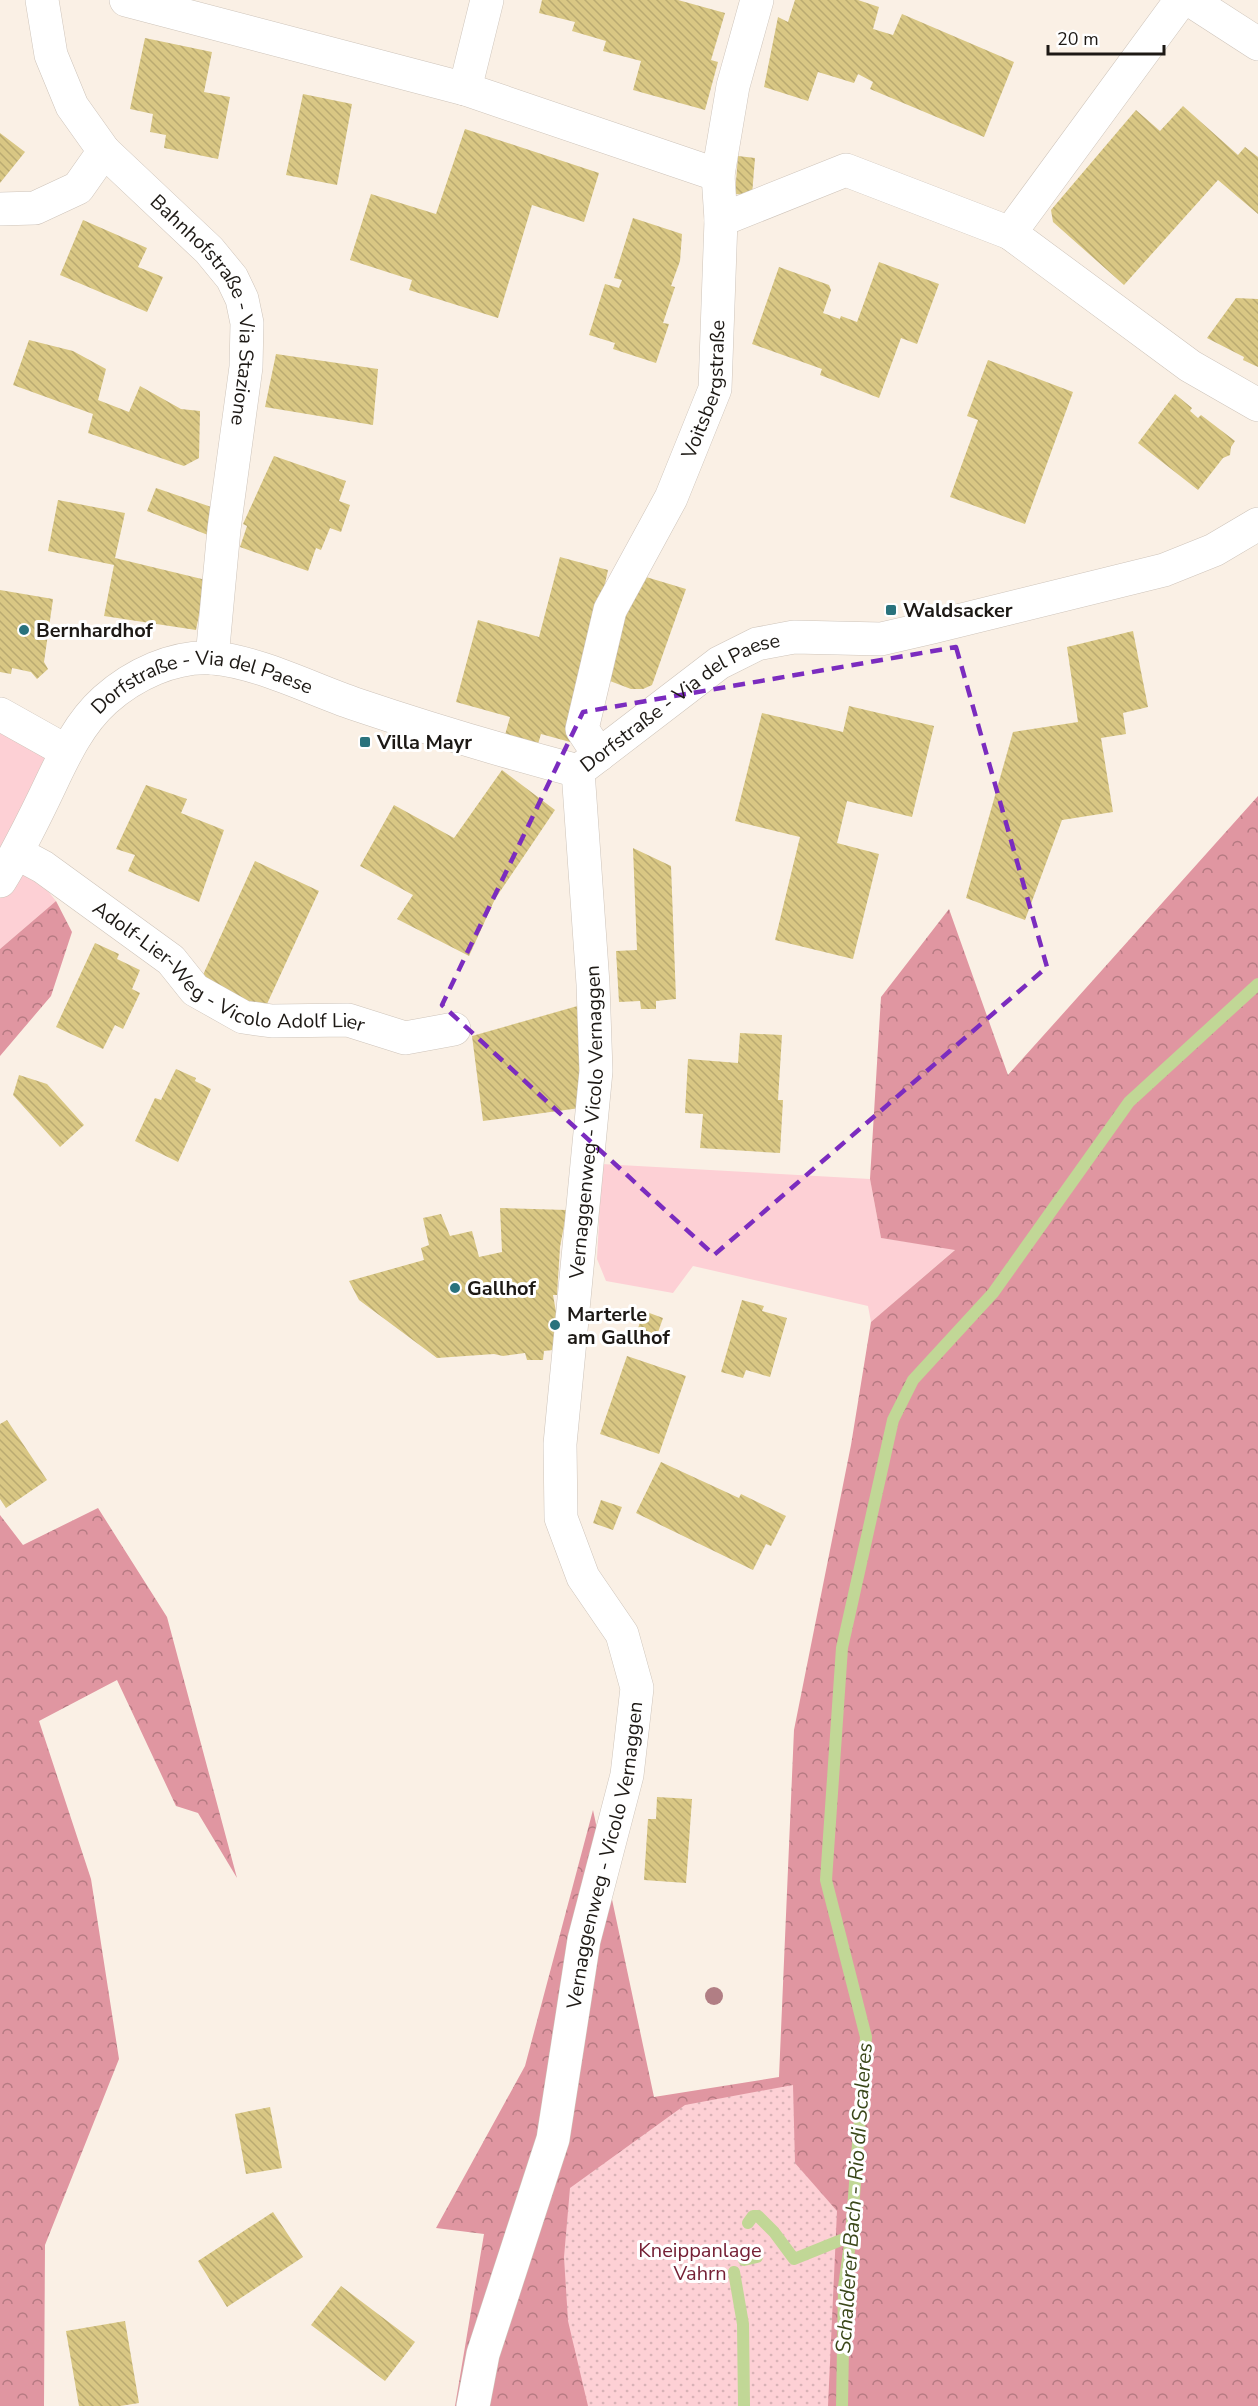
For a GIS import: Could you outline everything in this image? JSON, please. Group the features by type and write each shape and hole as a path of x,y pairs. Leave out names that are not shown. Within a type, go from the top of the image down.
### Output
{"street":[{"name":"Bahnhofstraße - Via Stazione","path":"42,0 51,55 72,106 104,151 209,250 232,278 242,299 247,323 246,367 224,529 212,658"},
{"path":"126,0 465,89 718,175"},
{"path":"465,89 487,0"},
{"name":"Voitsbergstraße","path":"588,763 582,729 610,610 671,498 715,389 721,220 718,175 733,86 757,0"},
{"path":"1010,233 1181,0"},
{"path":"1190,0 1258,44"},
{"path":"0,209 35,208 78,188 104,151"},
{"path":"721,220 846,170 1010,233 1190,366 1258,405"},
{"name":"Dorfstraße - Via del Paese","path":"0,880 17,853 66,751 80,729 104,701 134,678 183,661 212,658 254,667 413,724 588,763 719,663 757,644 794,637 881,639 933,627 1164,570 1214,550 1258,524"},
{"path":"0,714 66,751"},
{"name":"Vernaggenweg - Vicolo Vernaggen","path":"473,2406 483,2354 553,2139 584,1940 627,1775 637,1688 622,1635 583,1577 561,1518 560,1444 596,1071 588,763"},
{"name":"Adolf-Lier-Weg - Vicolo Adolf Lier","path":"17,853 43,867 171,960 195,990 243,1017 272,1021 348,1020 405,1038 454,1029"}],"highlighted area":[{"path":"956,647 1047,967 714,1255 442,1005 583,712"}],"green space":[{"path":"0,714 66,751 17,853 56,901 0,949"},
{"path":"1258,796 1258,2406 455,2406 484,2234 436,2228 525,2066 593,1810 654,2097 779,2077 794,1730 851,1445 871,1322 955,1250 881,1238 870,1179 881,997 949,909 1008,1075"},
{"path":"56,901 72,932 51,996 0,1056 0,949"},
{"path":"602,1164 870,1179 881,1238 956,1249 871,1322 868,1306 693,1266 673,1293 606,1281 597,1259"},
{"path":"98,1508 167,1617 237,1878 198,1813 176,1806 117,1680 39,1721 91,1879 119,2059 45,2245 44,2406 0,2406 0,1515 23,1545"},
{"name":"Kneippanlage Vahrn","path":"793,2085 795,2163 837,2211 828,2406 588,2406 568,2321 564,2257 570,2188 685,2105"}],"building":[{"path":"542,0 678,0 725,13 711,60 718,62 705,110 633,90 641,61 603,51 606,41 572,31 575,22 539,13"},
{"path":"795,0 858,0 879,7 873,29 893,35 902,14 1014,62 984,137 870,89 873,82 858,74 854,83 818,72 808,101 764,87 778,17 788,22"},
{"path":"145,38 212,52 204,92 230,97 218,159 164,148 166,135 150,132 153,114 130,109"},
{"path":"303,94 352,104 337,185 286,175"},
{"path":"1183,106 1238,155 1245,147 1258,157 1258,214 1218,180 1124,285 1053,222 1051,210 1136,110 1160,131"},
{"path":"465,129 599,173 584,222 532,205 498,318 409,290 412,280 350,260 371,194 436,214"},
{"path":"0,133 25,152 0,183"},
{"path":"738,156 755,158 752,195 735,194"},
{"path":"633,218 682,234 680,261 671,286 675,287 663,323 669,324 656,363 613,349 615,343 589,335 605,284 619,288 622,280 614,278"},
{"path":"83,220 147,248 138,267 163,277 147,312 60,275"},
{"path":"879,262 939,284 917,344 901,338 879,398 820,375 822,369 752,344 779,267 829,285 831,290 823,313 857,322"},
{"path":"1236,298 1258,299 1258,367 1207,338"},
{"path":"29,340 73,351 106,369 98,400 129,412 140,386 181,409 200,411 199,458 184,466 88,433 93,414 13,385"},
{"path":"276,354 378,369 373,425 265,407"},
{"path":"988,360 1073,392 1025,524 950,497 978,420 967,416"},
{"path":"1175,394 1192,408 1190,411 1198,418 1201,415 1235,441 1230,455 1223,458 1198,490 1138,443"},
{"path":"274,456 346,481 339,501 350,505 341,532 330,528 321,550 316,548 308,571 240,547 247,526 243,524"},
{"path":"156,488 220,510 213,537 147,511"},
{"path":"58,500 125,513 115,558 206,580 196,630 104,616 114,565 48,551"},
{"path":"560,557 608,570 587,666 589,667 570,742 541,734 538,744 505,735 510,717 456,702 478,620 539,637"},
{"path":"636,574 686,589 652,685 643,689 631,689 602,678"},
{"name":"Bernhardhof","path":"0,590 53,599 44,662 48,669 37,679 31,672 12,668 11,674 0,672"},
{"path":"1133,631 1148,707 1123,713 1126,734 1101,738 1113,812 1062,820 1025,920 966,898 1013,732 1078,722 1067,647"},
{"path":"849,706 934,726 912,817 847,801 837,843 879,854 853,959 775,940 800,837 735,821 762,713 843,732"},
{"path":"502,770 555,810 495,899 469,956 397,919 413,895 360,866 394,805 454,838"},
{"path":"146,785 187,799 181,813 224,830 199,902 128,871 135,855 116,849"},
{"path":"633,848 671,866 676,999 656,1001 656,1009 641,1009 640,1001 619,1002 616,951 637,950"},
{"path":"255,861 319,891 261,1017 202,977"},
{"path":"95,943 119,954 117,959 140,970 132,989 140,993 123,1029 115,1025 103,1049 56,1027"},
{"path":"581,1005 580,1108 483,1121 472,1036"},
{"path":"740,1033 782,1035 778,1100 783,1100 780,1153 700,1148 703,1114 685,1113 688,1059 738,1063"},
{"path":"176,1069 196,1078 195,1081 211,1089 178,1162 135,1141 155,1098 161,1100"},
{"path":"19,1075 47,1084 84,1125 60,1147 13,1095"},
{"name":"Gallhof","path":"500,1208 567,1210 560,1247 557,1295 553,1295 556,1312 553,1350 544,1351 543,1360 527,1360 525,1353 437,1358 359,1300 349,1281 424,1260 421,1248 429,1245 423,1218 441,1214 450,1236 472,1231 479,1257 502,1252"},
{"path":"742,1300 764,1306 762,1311 787,1318 770,1377 746,1370 743,1378 721,1372"},
{"path":"644,1311 663,1318 656,1338 637,1331"},
{"path":"627,1356 686,1376 659,1454 600,1434"},
{"path":"7,1420 47,1480 6,1508 0,1499 0,1424"},
{"path":"661,1462 739,1498 741,1494 786,1516 771,1546 766,1544 753,1570 636,1513"},
{"path":"601,1500 622,1507 613,1530 593,1523"},
{"path":"657,1797 692,1799 686,1883 644,1880 648,1819 656,1819"},
{"path":"270,2107 282,2168 246,2174 235,2114"},
{"path":"273,2212 303,2257 227,2307 198,2261"},
{"path":"341,2286 415,2342 385,2381 311,2325"},
{"path":"125,2321 139,2403 120,2406 79,2406 66,2331"}],"waterway":[{"name":"Schalderer Bach - Rio di Scaleres","path":"842,2406 844,2287 851,2236 866,2037 826,1880 842,1648 893,1420 913,1380 993,1293 1129,1102 1258,984"},
{"path":"748,2223 753,2216 758,2216 774,2232 794,2259 851,2236"},
{"path":"744,2260 757,2257"},
{"path":"734,2272 743,2324 744,2406"}],"place":[{"name":"Waldsacker","path":"891,610"},
{"name":"Bernhardhof","path":"24,630"},
{"name":"Villa Mayr","path":"365,742"},
{"name":"Gallhof","path":"455,1288"},
{"name":"Marterle am Gallhof","path":"555,1325"}]}
